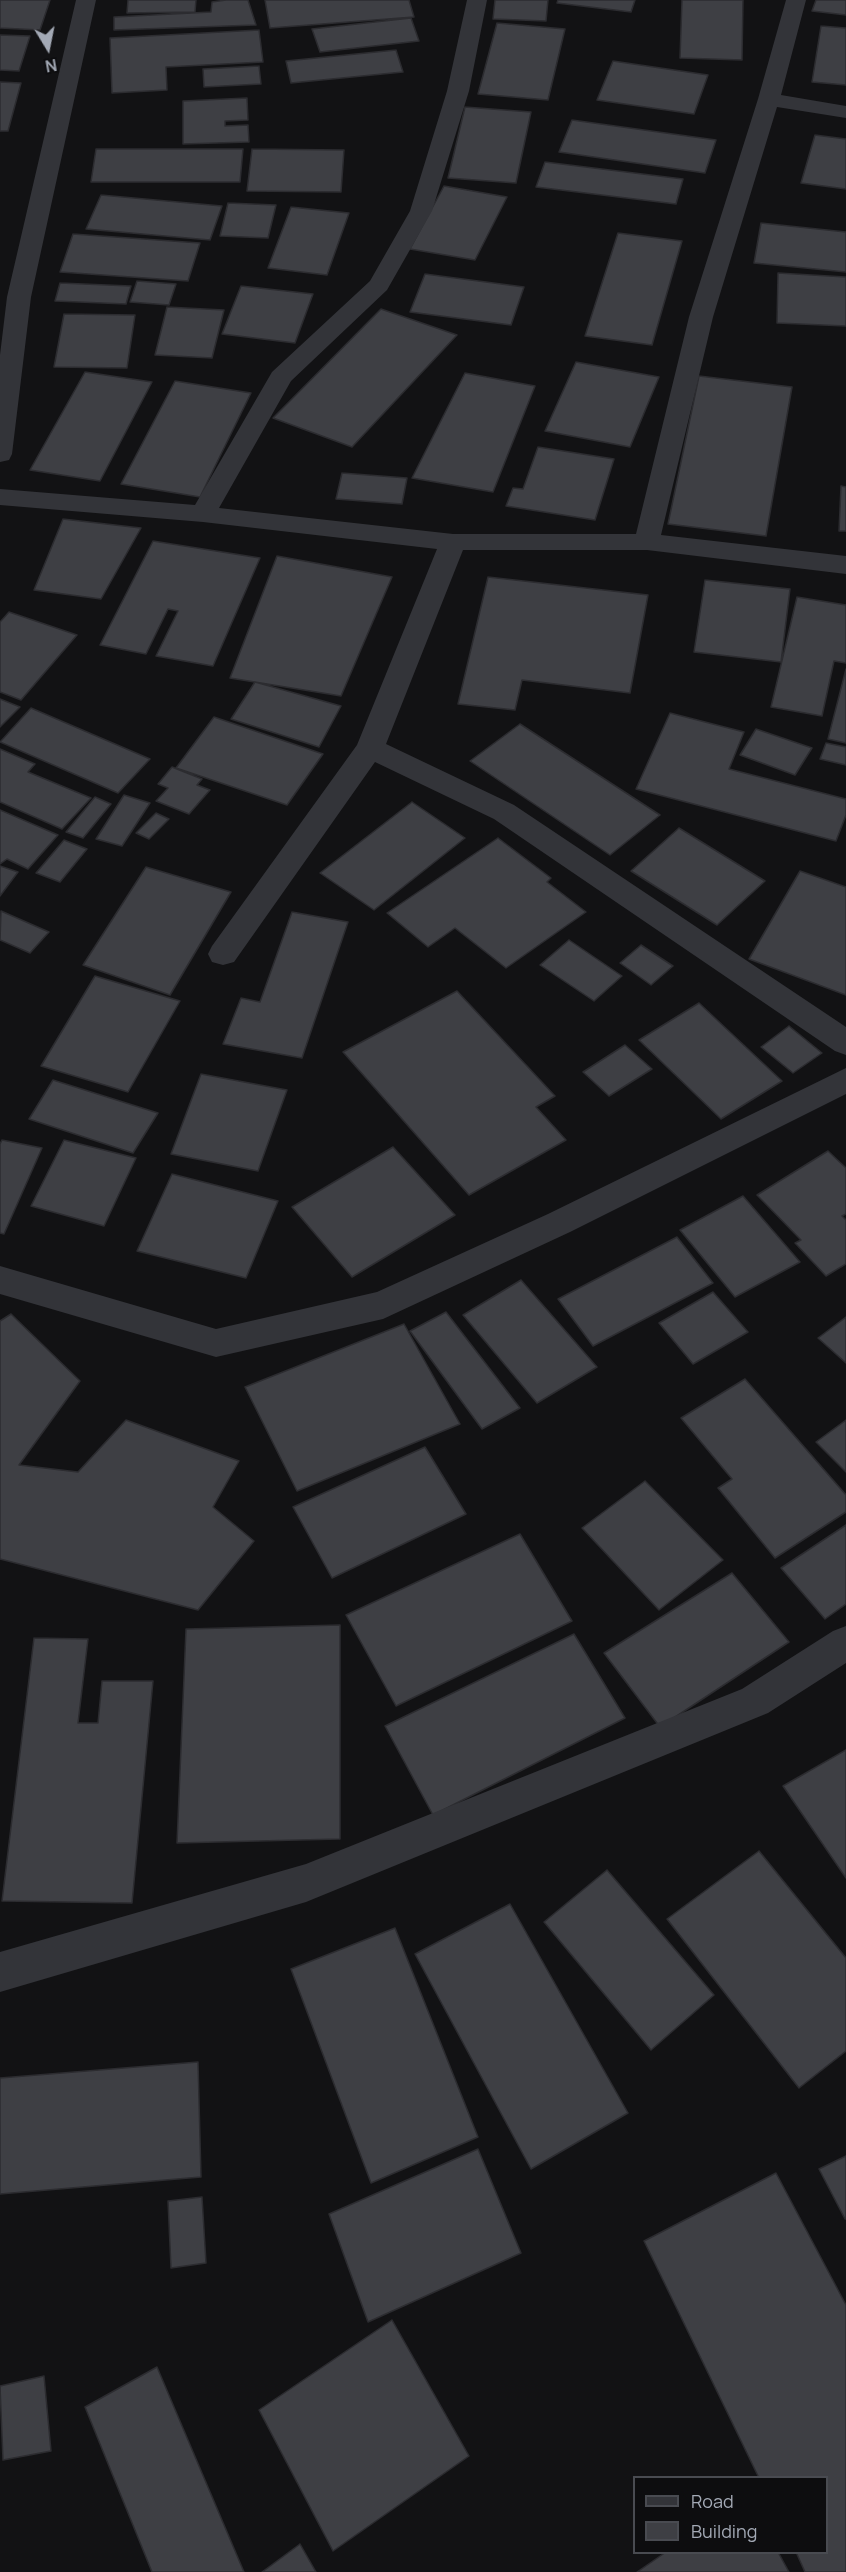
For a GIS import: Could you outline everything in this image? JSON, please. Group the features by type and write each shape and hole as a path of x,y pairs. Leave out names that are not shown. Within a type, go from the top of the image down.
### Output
{"street":[{"path":"0,454 10,292 86,0"},
{"path":"203,514 281,377 379,285 421,212 458,91 477,0"},
{"path":"647,542 701,317 769,99 796,0"},
{"path":"769,99 846,112"},
{"path":"0,497 203,514 453,542 647,542 846,565"},
{"path":"223,954 370,748 453,542"},
{"path":"370,748 504,812 846,1042"},
{"path":"0,1280 216,1343 383,1305 559,1223 846,1080"},
{"path":"0,1972 306,1883 755,1701 846,1643"}],"building":[{"path":"0,0 50,0 40,30 0,28"},
{"path":"128,0 196,0 195,12 127,13"},
{"path":"248,0 256,25 114,30 114,17 211,12 212,2"},
{"path":"265,0 409,0 414,17 270,28"},
{"path":"495,0 548,0 546,21 493,19"},
{"path":"558,0 635,0 631,12 557,3"},
{"path":"682,0 743,0 742,60 680,58"},
{"path":"816,0 846,0 846,15 812,11"},
{"path":"411,18 419,41 320,52 312,29"},
{"path":"497,23 565,29 548,100 478,94"},
{"path":"821,26 846,28 846,85 812,82"},
{"path":"259,30 263,62 166,67 167,90 112,93 110,38"},
{"path":"0,35 30,36 19,71 0,70"},
{"path":"396,50 403,72 291,83 286,61"},
{"path":"613,61 708,75 694,114 597,100"},
{"path":"259,66 261,84 204,87 203,69"},
{"path":"0,82 21,83 8,131 0,131"},
{"path":"247,98 248,120 225,121 225,126 248,125 249,142 183,144 183,101"},
{"path":"465,107 531,112 516,183 448,178"},
{"path":"572,120 716,140 705,173 559,152"},
{"path":"815,135 846,139 846,189 801,183"},
{"path":"96,149 243,149 240,182 91,182"},
{"path":"252,149 344,150 341,192 247,191"},
{"path":"545,162 683,179 676,204 536,187"},
{"path":"444,186 507,197 475,260 410,249"},
{"path":"101,195 222,206 210,240 86,229"},
{"path":"228,203 276,205 268,238 220,236"},
{"path":"291,207 349,213 327,275 268,268"},
{"path":"761,223 846,232 846,272 754,263"},
{"path":"618,233 682,241 652,345 585,336"},
{"path":"73,234 200,243 188,281 60,272"},
{"path":"778,273 846,277 846,326 777,323"},
{"path":"425,274 524,287 511,325 410,312"},
{"path":"137,281 176,284 169,305 130,302"},
{"path":"60,283 131,286 126,304 55,301"},
{"path":"241,286 313,294 295,343 222,334"},
{"path":"167,307 224,310 212,358 155,355"},
{"path":"381,309 457,335 352,447 273,418"},
{"path":"64,314 135,315 127,368 54,367"},
{"path":"576,362 659,377 630,447 545,431"},
{"path":"85,372 152,382 100,481 30,470"},
{"path":"465,373 535,386 493,492 412,478"},
{"path":"699,376 792,387 766,536 668,524"},
{"path":"175,381 251,393 200,497 121,484"},
{"path":"538,447 614,459 595,520 506,506 513,488 523,489"},
{"path":"342,473 407,478 402,504 336,499"},
{"path":"841,486 846,487 846,531 839,531"},
{"path":"63,519 141,528 101,599 34,590"},
{"path":"153,541 260,558 213,666 156,656 178,611 168,609 146,654 100,645"},
{"path":"277,556 392,577 341,696 230,678"},
{"path":"488,577 648,595 630,693 522,680 515,710 458,704"},
{"path":"705,580 790,589 781,662 694,652"},
{"path":"797,597 846,605 846,663 834,661 822,716 771,707"},
{"path":"9,612 77,635 21,700 0,692 0,622"},
{"path":"846,669 846,743 828,739"},
{"path":"255,682 341,706 319,747 231,719"},
{"path":"0,699 20,707 0,727"},
{"path":"31,708 150,759 118,793 0,742"},
{"path":"670,713 744,732 729,769 846,799 846,815 836,841 636,789"},
{"path":"214,717 323,754 287,805 176,768"},
{"path":"520,724 660,815 610,855 470,761"},
{"path":"756,729 812,748 795,775 740,755"},
{"path":"826,743 846,747 846,765 820,759"},
{"path":"0,749 35,764 28,772 91,798 62,829 0,802"},
{"path":"172,767 202,779 197,785 210,790 189,814 156,801 168,788 158,784"},
{"path":"124,795 150,803 122,846 96,839"},
{"path":"95,797 111,804 83,838 66,832"},
{"path":"412,802 465,838 374,910 320,873"},
{"path":"0,810 58,835 28,869 7,859 0,864"},
{"path":"156,813 169,819 149,839 136,833"},
{"path":"679,828 765,881 717,925 631,871"},
{"path":"498,838 551,878 547,882 586,912 506,968 455,928 428,947 387,913"},
{"path":"64,840 87,849 60,882 36,873"},
{"path":"0,866 18,872 0,896"},
{"path":"146,867 231,892 170,995 83,965"},
{"path":"800,871 846,887 846,995 749,959"},
{"path":"1,911 49,932 30,953 0,940"},
{"path":"292,912 348,922 302,1058 223,1044 241,998 260,1002"},
{"path":"569,940 622,976 594,1001 540,965"},
{"path":"641,945 673,966 651,985 620,963"},
{"path":"95,976 180,1001 128,1092 41,1066"},
{"path":"457,991 555,1096 536,1107 566,1140 469,1195 343,1052"},
{"path":"699,1003 782,1081 721,1119 639,1040"},
{"path":"789,1026 822,1053 793,1073 761,1047"},
{"path":"625,1045 652,1069 609,1096 583,1072"},
{"path":"201,1074 287,1090 258,1171 171,1154"},
{"path":"53,1080 158,1113 133,1153 29,1119"},
{"path":"2,1140 42,1148 4,1234 0,1233 0,1144"},
{"path":"64,1140 136,1158 104,1226 31,1206"},
{"path":"393,1147 455,1215 352,1277 292,1207"},
{"path":"828,1151 846,1168 846,1214 842,1216 846,1220 846,1264 826,1276 795,1243 801,1240 757,1195"},
{"path":"172,1174 278,1201 246,1278 137,1251"},
{"path":"743,1196 800,1262 735,1297 680,1230"},
{"path":"677,1237 713,1283 593,1346 558,1299"},
{"path":"521,1280 597,1367 537,1403 463,1315"},
{"path":"713,1292 748,1332 693,1364 659,1323"},
{"path":"446,1312 520,1408 482,1429 410,1331"},
{"path":"11,1314 80,1381 19,1465 78,1472 126,1420 239,1461 213,1507 254,1541 198,1610 0,1559 0,1321"},
{"path":"846,1317 846,1363 818,1338"},
{"path":"404,1324 460,1424 297,1491 245,1387"},
{"path":"745,1379 846,1495 846,1512 775,1558 718,1488 732,1479 681,1418"},
{"path":"846,1420 846,1472 816,1442"},
{"path":"425,1447 466,1514 332,1578 293,1507"},
{"path":"645,1481 723,1560 659,1610 582,1528"},
{"path":"846,1525 846,1604 825,1619 781,1568"},
{"path":"520,1534 572,1621 396,1706 346,1615"},
{"path":"732,1573 789,1642 660,1727 604,1653"},
{"path":"340,1625 340,1839 177,1843 186,1629"},
{"path":"574,1634 625,1718 433,1815 385,1726"},
{"path":"34,1638 88,1639 78,1723 98,1723 102,1681 153,1681 132,1903 2,1901"},
{"path":"846,1750 846,1878 783,1786"},
{"path":"759,1851 846,1958 846,2051 799,2088 667,1919"},
{"path":"607,1870 714,1995 651,2050 544,1922"},
{"path":"510,1904 628,2113 531,2169 415,1954"},
{"path":"395,1928 478,2137 371,2183 291,1969"},
{"path":"198,2062 201,2177 0,2194 0,2078"},
{"path":"478,2149 521,2253 368,2322 329,2214"},
{"path":"846,2156 846,2219 845,2219 819,2169"},
{"path":"776,2173 846,2305 846,2572 805,2572 797,2554 828,2554 828,2476 758,2476 644,2241"},
{"path":"202,2197 206,2263 171,2268 168,2201"},
{"path":"392,2320 469,2456 333,2551 259,2410"},
{"path":"157,2367 244,2572 152,2572 85,2407"},
{"path":"44,2376 51,2451 3,2460 0,2386"},
{"path":"300,2544 316,2572 262,2572"},
{"path":"663,2554 779,2554 789,2572 637,2572"}]}
